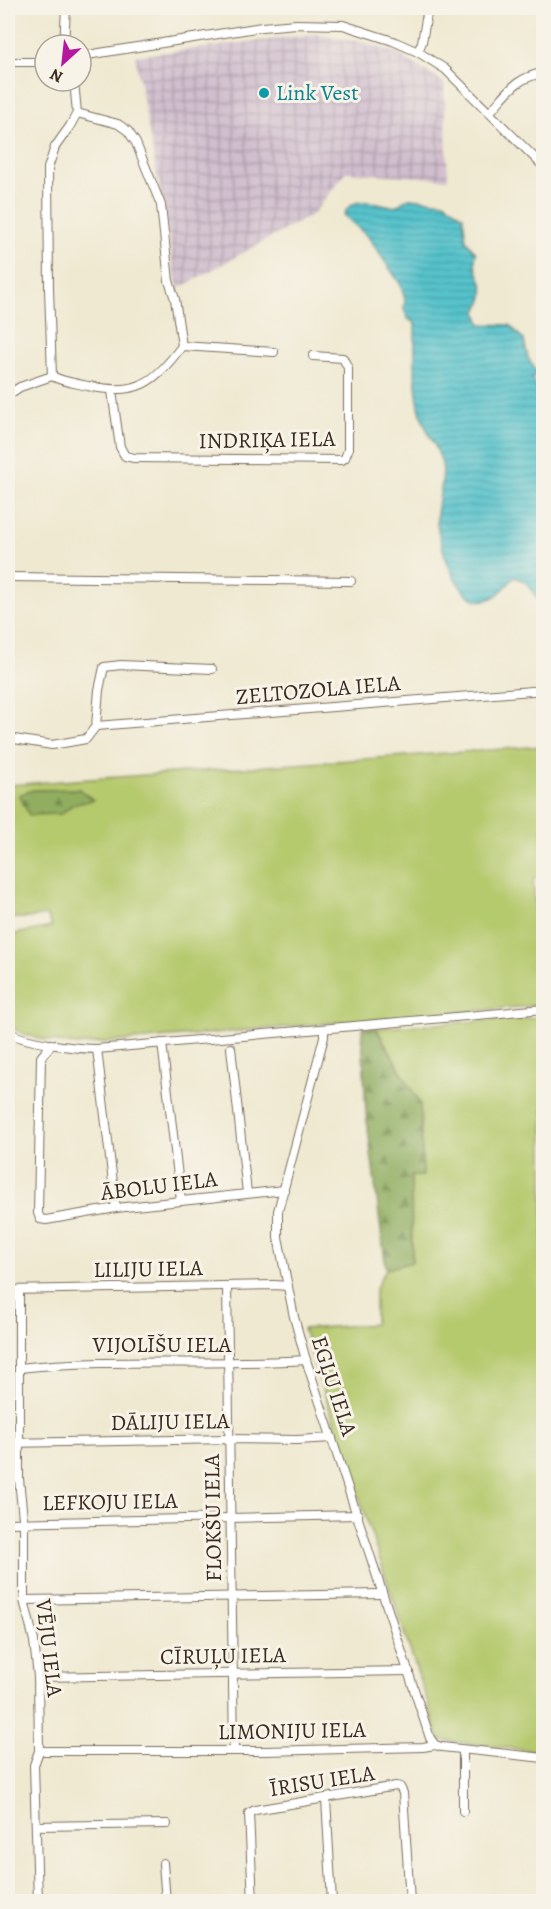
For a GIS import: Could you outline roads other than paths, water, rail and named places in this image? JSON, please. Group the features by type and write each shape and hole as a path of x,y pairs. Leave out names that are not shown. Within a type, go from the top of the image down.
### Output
{"street":[{"path":"65,33 66,8"},
{"path":"418,52 428,8"},
{"path":"93,54 262,27 296,24 343,25 385,38 418,52 445,69 543,167"},
{"path":"8,62 33,62"},
{"path":"490,112 526,75 543,73"},
{"path":"52,376 48,168 55,147 77,113 75,93"},
{"path":"8,395 20,387 52,376 62,381 112,391 128,388 149,381 167,365 182,346 175,299 169,281 161,205 136,143 128,131 118,124 77,113"},
{"path":"182,346 274,352"},
{"name":"INDRIĶA IELA","path":"112,391 120,447 125,456 144,459 342,460 348,450 348,368 343,358 313,356"},
{"path":"8,577 351,581"},
{"path":"8,738 52,745 86,739 96,726 99,690 104,667 121,665 212,669"},
{"name":"ZELTOZOLA IELA","path":"96,726 543,690"},
{"path":"8,1030 18,1038 79,1049 98,1049 543,1009"},
{"name":"EGĻU IELA","path":"324,1029 277,1227 294,1317 306,1360 430,1738 435,1745"},
{"path":"162,1043 181,1201"},
{"name":"ĀBOLU IELA","path":"52,1044 41,1057 38,1213 40,1219 46,1220 116,1208 284,1190"},
{"path":"231,1048 247,1193"},
{"path":"98,1049 116,1208"},
{"name":"FLOKŠU IELA","path":"227,1286 234,1750"},
{"name":"LILIJU IELA","path":"8,1290 288,1286"},
{"name":"VĒJU IELA","path":"20,1290 19,1479 23,1522 24,1600 34,1641 38,1677 39,1751 34,1765 38,1902"},
{"name":"VIJOLĪŠU IELA","path":"19,1368 54,1364 306,1360"},
{"name":"DĀLIJU IELA","path":"8,1443 332,1438"},
{"name":"LEFKOJU IELA","path":"8,1523 358,1515"},
{"path":"24,1600 382,1594"},
{"name":"CĪRUĻU IELA","path":"38,1677 409,1671"},
{"name":"LIMONIJU IELA","path":"39,1751 234,1750 435,1745 543,1758"},
{"path":"463,1811 464,1750"},
{"name":"ĪRISU IELA","path":"254,1902 249,1813 255,1810 396,1786 400,1787 403,1793 410,1902"},
{"path":"326,1798 332,1902"},
{"path":"36,1826 167,1824"},
{"path":"163,1863 166,1902"}],"water":[{"path":"409,198 444,202 463,216 466,240 476,253 476,267 483,287 483,297 477,312 481,324 510,325 524,340 528,358 538,374 532,377 537,390 543,387 543,607 526,582 515,577 495,596 483,600 472,598 454,577 442,547 437,516 443,470 419,407 415,371 415,323 408,319 404,310 405,300 401,285 369,238 344,215 348,208 359,202 395,207"}],"place":[{"name":"Link Vest","path":"264,93"}]}
